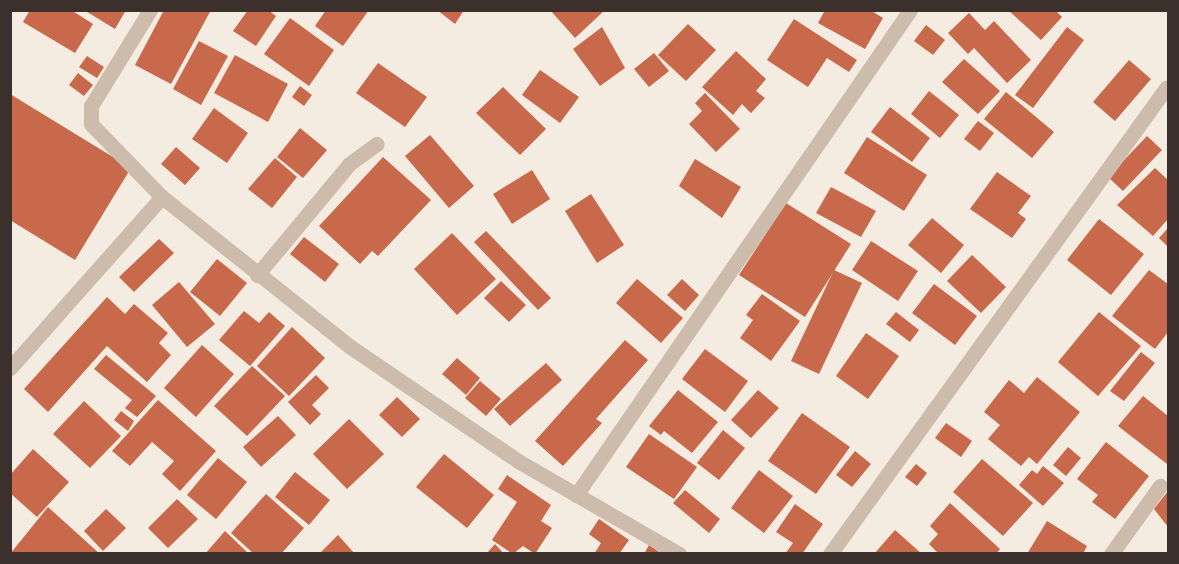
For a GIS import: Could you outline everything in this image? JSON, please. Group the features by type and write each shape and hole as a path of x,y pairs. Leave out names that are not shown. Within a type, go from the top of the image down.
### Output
{"street":[{"path":"150,10 88,117 162,197 349,346 518,461 679,554"},
{"path":"576,495 910,10"},
{"path":"830,554 1166,88"},
{"path":"257,274 349,164 377,144"},
{"path":"10,368 162,197"},
{"path":"1111,554 1160,486"}],"building":[{"path":"30,10 71,10 93,24 75,53 23,22"},
{"path":"84,10 126,10 115,29"},
{"path":"164,10 211,10 171,84 135,65"},
{"path":"248,10 268,10 276,16 256,46 233,31"},
{"path":"326,10 369,10 343,46 315,26"},
{"path":"437,10 464,10 455,24"},
{"path":"550,10 605,10 575,38"},
{"path":"825,10 870,10 883,18 865,49 818,23"},
{"path":"1008,10 1055,10 1062,17 1041,40"},
{"path":"969,13 985,30 994,21 1031,60 1007,83 974,48 968,54 948,33"},
{"path":"290,18 334,50 309,86 264,54"},
{"path":"794,19 857,60 849,72 827,58 808,87 767,60"},
{"path":"688,24 716,50 686,81 658,55"},
{"path":"926,25 945,40 933,55 914,41"},
{"path":"602,27 625,68 600,86 573,49"},
{"path":"1067,27 1084,40 1033,108 1015,95"},
{"path":"199,41 228,56 201,105 173,89"},
{"path":"736,51 766,79 756,91 765,98 751,113 742,104 733,115 702,87"},
{"path":"654,53 669,71 649,87 634,69"},
{"path":"235,55 288,84 268,122 214,93"},
{"path":"87,56 104,67 97,78 79,67"},
{"path":"964,59 1000,91 978,114 942,82"},
{"path":"1129,60 1151,79 1115,121 1093,102"},
{"path":"378,63 427,97 405,127 356,93"},
{"path":"540,70 579,97 560,123 522,95"},
{"path":"78,73 93,85 84,96 69,85"},
{"path":"300,86 312,95 304,106 292,97"},
{"path":"503,87 546,129 520,155 476,113"},
{"path":"929,91 959,115 940,138 911,114"},
{"path":"1006,92 1054,132 1032,158 984,119"},
{"path":"705,93 740,129 716,152 689,124 702,111 695,103"},
{"path":"10,94 131,168 75,260 10,220"},
{"path":"890,107 930,138 912,162 871,132"},
{"path":"214,108 248,133 227,163 192,139"},
{"path":"978,121 994,133 980,151 964,139"},
{"path":"300,128 327,150 303,178 277,157"},
{"path":"430,135 474,186 449,208 405,156"},
{"path":"1147,136 1162,150 1123,191 1108,177"},
{"path":"867,137 927,175 904,211 844,173"},
{"path":"176,147 200,168 185,185 161,164"},
{"path":"383,157 431,200 378,256 372,251 360,264 319,226"},
{"path":"275,158 297,177 272,208 248,189"},
{"path":"695,159 741,187 722,218 679,186"},
{"path":"1155,168 1168,180 1168,219 1153,236 1117,205"},
{"path":"532,170 550,199 512,224 493,194"},
{"path":"997,172 1031,196 1018,213 1026,219 1012,238 970,209"},
{"path":"831,187 876,211 861,237 816,213"},
{"path":"591,194 624,245 597,263 565,211"},
{"path":"786,203 851,244 805,317 739,275"},
{"path":"932,218 964,245 941,273 908,245"},
{"path":"1099,219 1144,254 1111,295 1067,260"},
{"path":"1168,228 1168,247 1159,238"},
{"path":"486,231 551,298 538,310 474,242"},
{"path":"452,233 496,279 457,315 414,269"},
{"path":"304,237 339,264 325,282 290,254"},
{"path":"159,239 174,253 134,292 119,277"},
{"path":"871,241 918,271 898,301 852,270"},
{"path":"972,255 1006,287 981,313 947,281"},
{"path":"217,259 247,283 220,316 190,292"},
{"path":"834,270 862,283 819,374 791,361"},
{"path":"1149,270 1168,284 1168,332 1155,349 1112,316"},
{"path":"637,279 683,318 661,343 616,303"},
{"path":"682,279 699,295 685,311 667,295"},
{"path":"501,281 526,305 509,322 484,298"},
{"path":"179,282 215,324 187,347 152,305"},
{"path":"934,284 977,316 955,345 912,313"},
{"path":"762,294 800,321 771,361 740,338 753,320 746,315"},
{"path":"107,297 125,314 134,304 168,333 159,343 171,355 147,382 107,346 48,412 24,389"},
{"path":"244,311 259,323 269,312 285,326 250,366 219,340"},
{"path":"896,312 919,330 910,342 886,324"},
{"path":"1099,312 1141,346 1098,396 1058,362"},
{"path":"292,327 325,358 289,396 257,366"},
{"path":"866,333 899,356 868,399 836,376"},
{"path":"625,340 648,360 596,419 602,423 563,466 535,441"},
{"path":"202,345 234,374 196,417 164,388"},
{"path":"705,349 748,381 725,412 682,379"},
{"path":"1141,352 1155,363 1124,401 1110,391"},
{"path":"106,355 156,396 137,417 125,408 132,400 94,369"},
{"path":"457,358 480,378 466,395 442,374"},
{"path":"546,363 562,380 510,426 494,409"},
{"path":"252,366 285,396 247,436 214,406"},
{"path":"316,375 329,388 312,405 321,414 310,425 288,402"},
{"path":"1037,377 1080,412 1037,464 1029,457 1021,466 988,439 1000,425 984,412 1009,380 1024,393"},
{"path":"480,381 501,399 486,416 465,398"},
{"path":"678,390 718,422 692,453 664,431 661,435 649,426"},
{"path":"758,390 779,408 751,438 731,420"},
{"path":"1143,396 1168,416 1167,464 1118,426"},
{"path":"397,397 420,419 402,437 379,415"},
{"path":"158,400 216,451 180,491 162,474 174,461 152,442 130,466 112,451"},
{"path":"84,401 121,436 90,468 53,434"},
{"path":"121,411 134,421 128,431 114,420"},
{"path":"802,413 850,447 816,494 768,461"},
{"path":"278,416 296,435 261,467 243,447"},
{"path":"349,419 384,454 347,489 313,454"},
{"path":"946,423 972,441 961,457 935,438"},
{"path":"723,430 745,448 719,480 697,463"},
{"path":"649,434 697,467 674,499 626,467"},
{"path":"1106,442 1149,476 1115,519 1092,502 1098,495 1077,479"},
{"path":"1068,447 1081,458 1066,476 1053,465"},
{"path":"33,449 69,482 37,517 10,493 10,475"},
{"path":"855,451 871,464 852,487 836,475"},
{"path":"444,454 494,495 467,528 416,487"},
{"path":"218,458 247,482 216,519 187,495"},
{"path":"982,459 1033,503 1003,536 953,492"},
{"path":"916,464 927,473 917,486 905,477"},
{"path":"1043,466 1064,483 1043,506 1019,485 1032,470 1037,474"},
{"path":"759,470 793,496 764,533 731,508"},
{"path":"295,472 330,500 309,525 275,497"},
{"path":"507,475 551,505 541,521 552,528 535,554 523,546 513,554 492,540 517,502 498,489"},
{"path":"685,490 720,519 709,533 673,503"},
{"path":"1168,491 1168,527 1154,509"},
{"path":"266,494 304,528 281,554 254,554 231,533"},
{"path":"177,499 198,519 168,548 148,528"},
{"path":"950,503 1000,549 996,554 939,554 929,544 938,534 930,526"},
{"path":"795,504 823,524 802,554 785,554 793,543 776,532"},
{"path":"48,507 100,554 10,554"},
{"path":"106,509 126,528 103,551 84,531"},
{"path":"599,519 629,540 619,554 594,554 601,543 589,534"},
{"path":"1047,521 1087,546 1083,554 1027,554"},
{"path":"895,530 922,554 874,554"},
{"path":"225,531 249,554 205,554"},
{"path":"338,535 355,554 319,554"},
{"path":"495,544 504,554 486,554"},
{"path":"649,545 662,554 644,554"}]}
